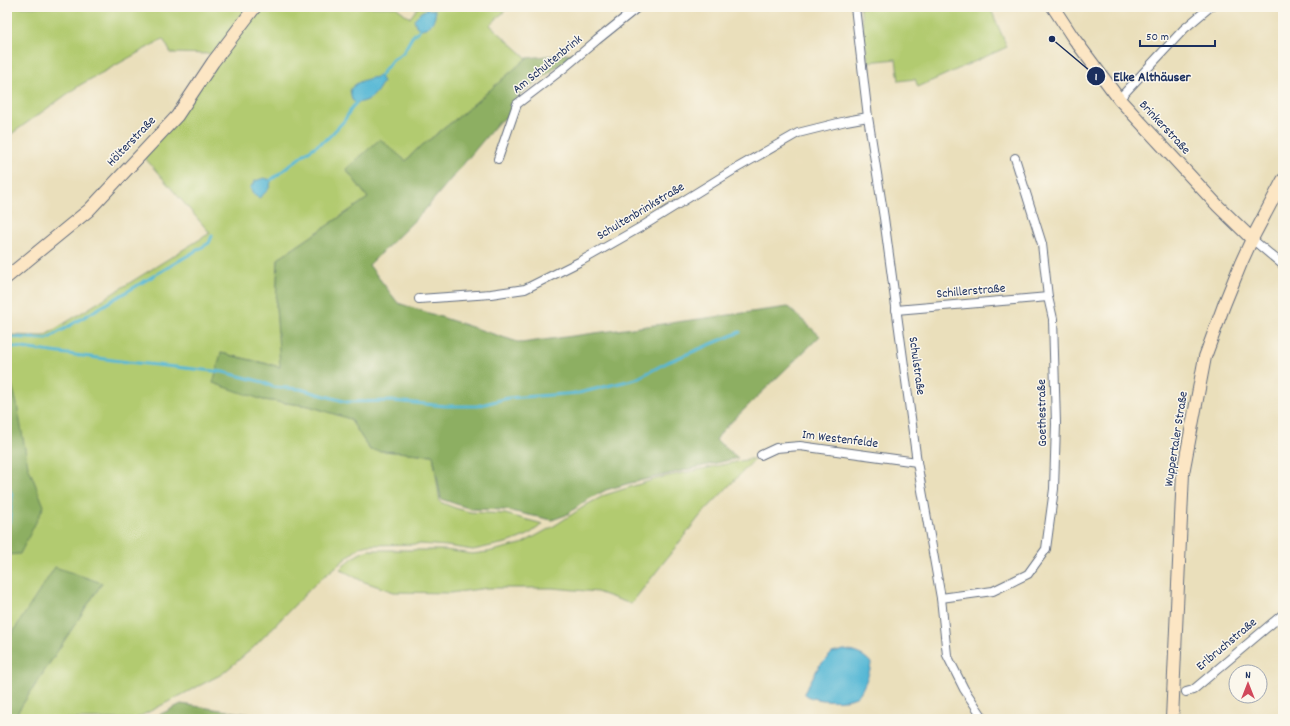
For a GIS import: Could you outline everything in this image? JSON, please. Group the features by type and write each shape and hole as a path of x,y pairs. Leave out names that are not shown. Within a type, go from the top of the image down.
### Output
{"street":[{"name":"Hölterstraße","path":"7,277 89,210 177,116 213,62 255,7"},
{"name":"Am Schultenbrink","path":"498,159 517,104 638,7"},
{"name":"Schulstraße","path":"855,7 868,117 884,218 917,462 940,598 947,655 964,689 984,719"},
{"name":"Brinkerstraße","path":"1052,7 1075,41 1119,99 1218,206 1252,239"},
{"path":"1119,99 1184,29 1210,7"},
{"name":"Schultenbrinkstraße","path":"419,299 491,294 525,289 582,261 798,133 868,117"},
{"name":"Goethestraße","path":"940,598 993,591 1028,574 1046,550 1054,489 1056,424 1052,319 1042,244 1015,158"},
{"name":"Wuppertaler Straße","path":"1172,719 1183,473 1205,357 1231,286 1252,239 1283,180"},
{"path":"1252,239 1283,265"},
{"name":"Schillerstraße","path":"896,310 1048,297"},
{"name":"Im Westenfelde","path":"761,455 776,448 800,446 917,462"},
{"name":"Erlbruchstraße","path":"1186,692 1193,690 1283,614"}],"green space":[{"path":"7,7 249,7 213,54 171,53 163,39 80,85 7,137"},
{"path":"258,7 396,7 410,18 418,7 509,7 490,25 527,58 461,115 415,151 405,162 346,169 368,198 278,259 276,306 281,367 221,353 263,400 309,406 350,419 370,450 433,455 440,502 470,512 505,514 543,524 528,535 510,542 473,550 421,544 369,545 360,547 316,583 253,648 222,674 135,719 13,719 102,583 7,641 7,335 44,336 210,233 144,157"},
{"path":"860,7 990,7 1007,47 918,87 915,79 899,81 896,59 868,62"},
{"path":"575,53 518,96 512,113 497,124 424,211 369,265 398,303 521,343 788,307 820,336 722,431 716,440 738,458 606,490 587,500 566,515 552,520 506,510 471,509 441,499 433,455 370,450 350,419 309,406 263,400 213,383 221,353 280,367 276,306 278,259 368,198 346,169 380,139 406,161 415,151 461,115 527,58"},
{"path":"7,366 17,404 28,466 44,506 20,554 7,555"},
{"path":"755,459 700,516 631,604 597,592 553,588 488,588 450,593 394,592 362,581 340,569 357,555 369,550 445,550 472,554 488,552 521,544 605,495 659,478"},
{"path":"55,567 102,583 13,719 7,719 7,641"},
{"path":"181,704 281,719 151,719"}],"water":[{"path":"427,9 435,10 434,20 424,29 420,29 416,26 414,19 421,12"},
{"path":"380,76 383,82 372,97 366,101 356,103 352,100 350,90 356,84 364,80"},
{"path":"264,178 271,180 271,183 267,190 259,198 254,195 250,188 255,181"},
{"path":"844,650 862,655 871,663 866,682 858,695 852,699 846,700 828,700 816,699 805,694 804,693 819,666 832,653"}],"waterway":[{"path":"380,76 393,59 403,53 412,37 420,29"},
{"path":"271,180 328,138 344,121 356,103"},
{"path":"7,337 47,339 209,243 212,236"},
{"path":"7,346 128,362 223,372 263,382 273,387 300,389 347,402 393,401 446,406 477,406 508,398 579,393 636,379 668,362 740,332"},
{"path":"7,409 10,424 7,435"},
{"path":"7,486 8,485 12,496 9,522 7,524"}],"place":[{"name":"Elke Althäuser","path":"1052,39"}]}
